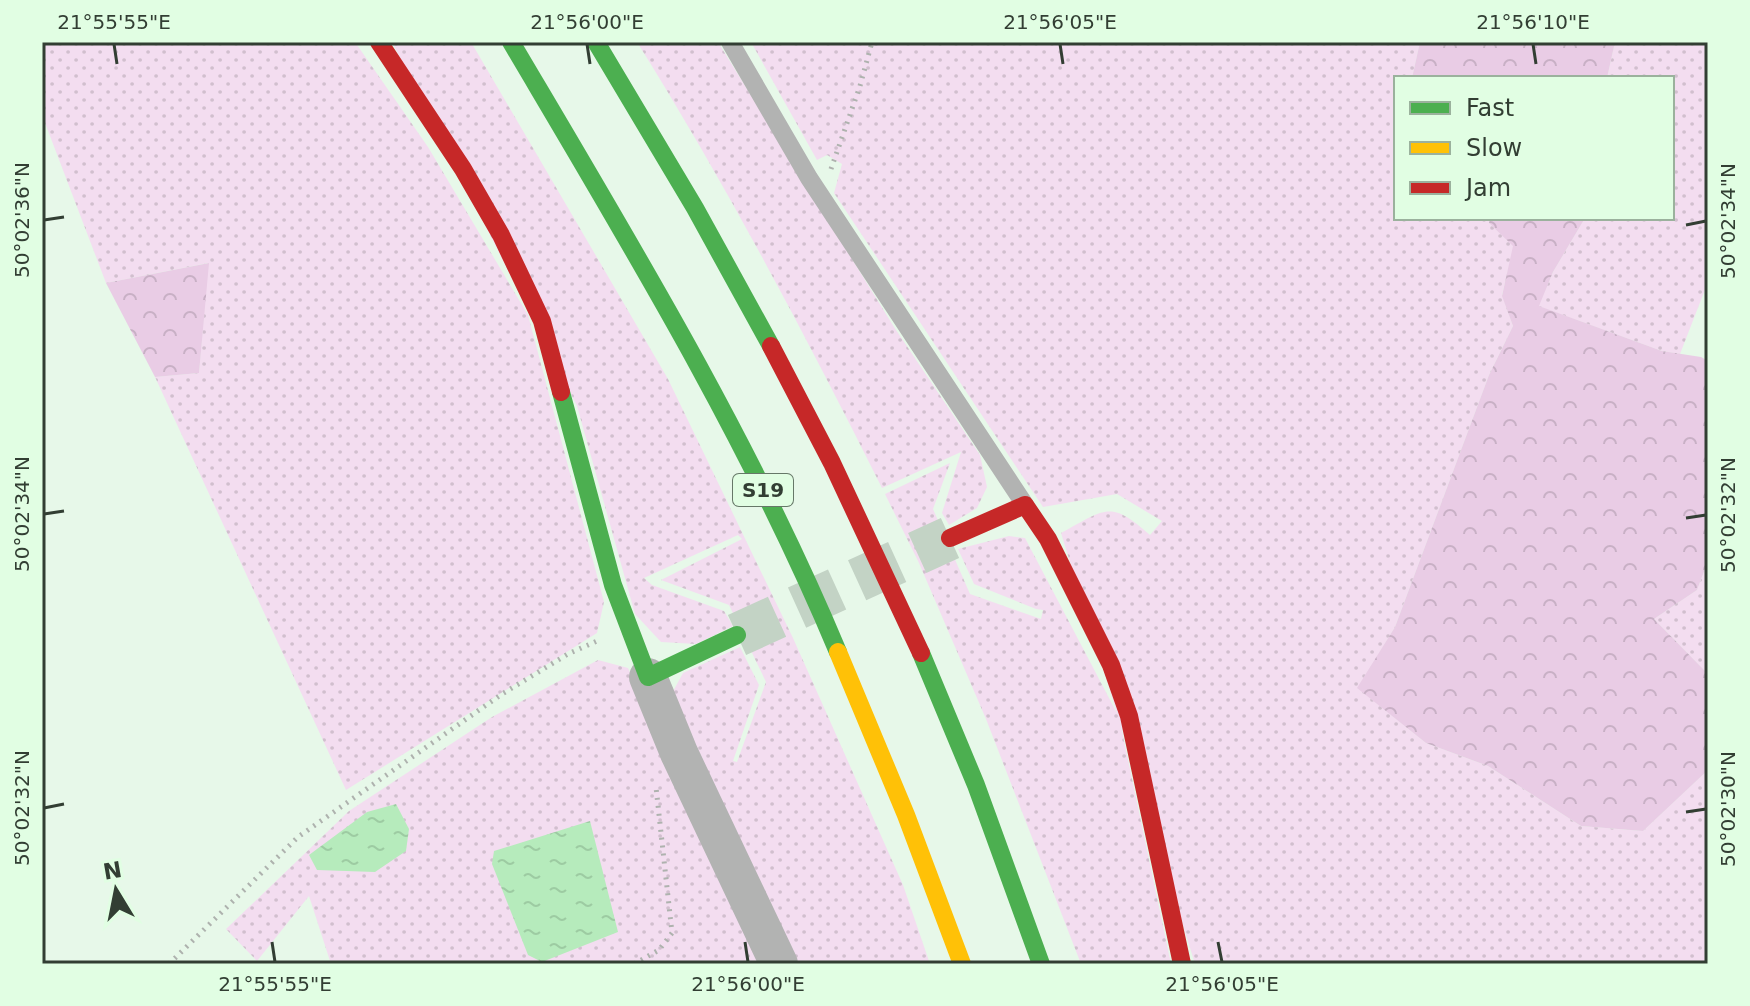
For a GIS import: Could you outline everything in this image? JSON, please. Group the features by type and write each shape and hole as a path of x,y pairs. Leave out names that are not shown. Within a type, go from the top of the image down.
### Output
{"main road":[{"path":"379,42 471,182 501,235 542,321 627,627 648,677 737,635"},
{"name":"S19","path":"511,42 640,260 754,471 830,633 906,815 962,964"},
{"path":"596,42 704,221 814,427 891,588 953,728 1041,964"},
{"path":"950,538 1025,505 1048,539 1111,665 1129,716 1182,964"}],"street":[{"path":"648,677 674,740 779,964"}],"lane":[{"path":"730,42 821,197 1025,505"}],"path":[{"path":"821,197 872,42"},
{"path":"169,964 298,837 502,694 568,654 627,627"},
{"path":"634,964 659,950 672,933 655,770 660,756 674,740"}],"shaded area":[{"path":"42,42 355,42 428,147 528,315 604,602 597,633 346,790 155,377 199,373 208,263 106,283 42,115"},
{"path":"392,42 471,42 668,379 793,638 903,885 930,964 793,964 671,695 683,673 740,647 759,685 733,761 737,762 766,682 729,605 661,580 742,539 738,535 644,578 652,585 724,611 733,626 696,644 661,642 635,614 577,406"},
{"path":"637,42 718,42 894,327 980,455 987,487 977,508 949,525 942,513 961,452 882,488 765,262"},
{"path":"751,42 1420,42 1412,76 1394,76 1394,220 1490,220 1489,223 1514,246 1502,295 1513,326 1489,375 1395,627 1358,688 1426,743 1488,766 1581,826 1643,831 1708,770 1708,964 1195,964 1061,533 1088,518 1107,512 1125,516 1150,535 1162,521 1117,494 1043,507 834,193 842,164 827,155 817,160"},
{"path":"1615,42 1708,42 1708,282 1680,354 1662,351 1538,306 1553,272 1584,220 1674,220 1674,76 1607,76"},
{"path":"950,463 933,509 970,594 1041,619 1043,610 974,584 958,549 1009,536 1025,538 1119,717 1171,964 1081,964 986,719 919,563 885,494"},
{"path":"1708,561 1708,674 1654,619 1697,590"},
{"path":"598,660 628,668 765,964 331,964 309,896 257,961 226,929 349,811 492,717"}],"green space":[{"path":"1420,42 1615,42 1607,76 1412,76"},
{"path":"1490,220 1584,220 1553,272 1539,306 1662,351 1701,357 1708,361 1708,561 1697,590 1654,619 1708,674 1708,770 1643,831 1581,826 1488,766 1426,743 1357,688 1395,627 1489,375 1513,326 1502,296 1513,246 1489,223"},
{"path":"209,263 199,373 155,377 106,283"}],"water":[{"path":"396,804 409,829 406,851 375,872 317,870 309,855 367,812"},
{"path":"590,821 618,932 542,962 528,955 492,864 494,851"}],"tunnel":[{"path":"737,635 950,538"}],"traffic: fast":[{"path":"511,42 685,341 766,495 838,652"},
{"path":"596,42 695,208 771,346"},
{"path":"561,392 613,585 648,677 737,635"},
{"path":"921,653 976,785 1041,964"}],"traffic: slow":[{"path":"838,652 906,815 962,964"}],"traffic: jam":[{"path":"379,42 463,169 501,235 542,321 561,392"},
{"path":"771,346 832,463 921,653"},
{"path":"950,538 1025,505 1048,539 1111,665 1129,716 1182,964"}]}
